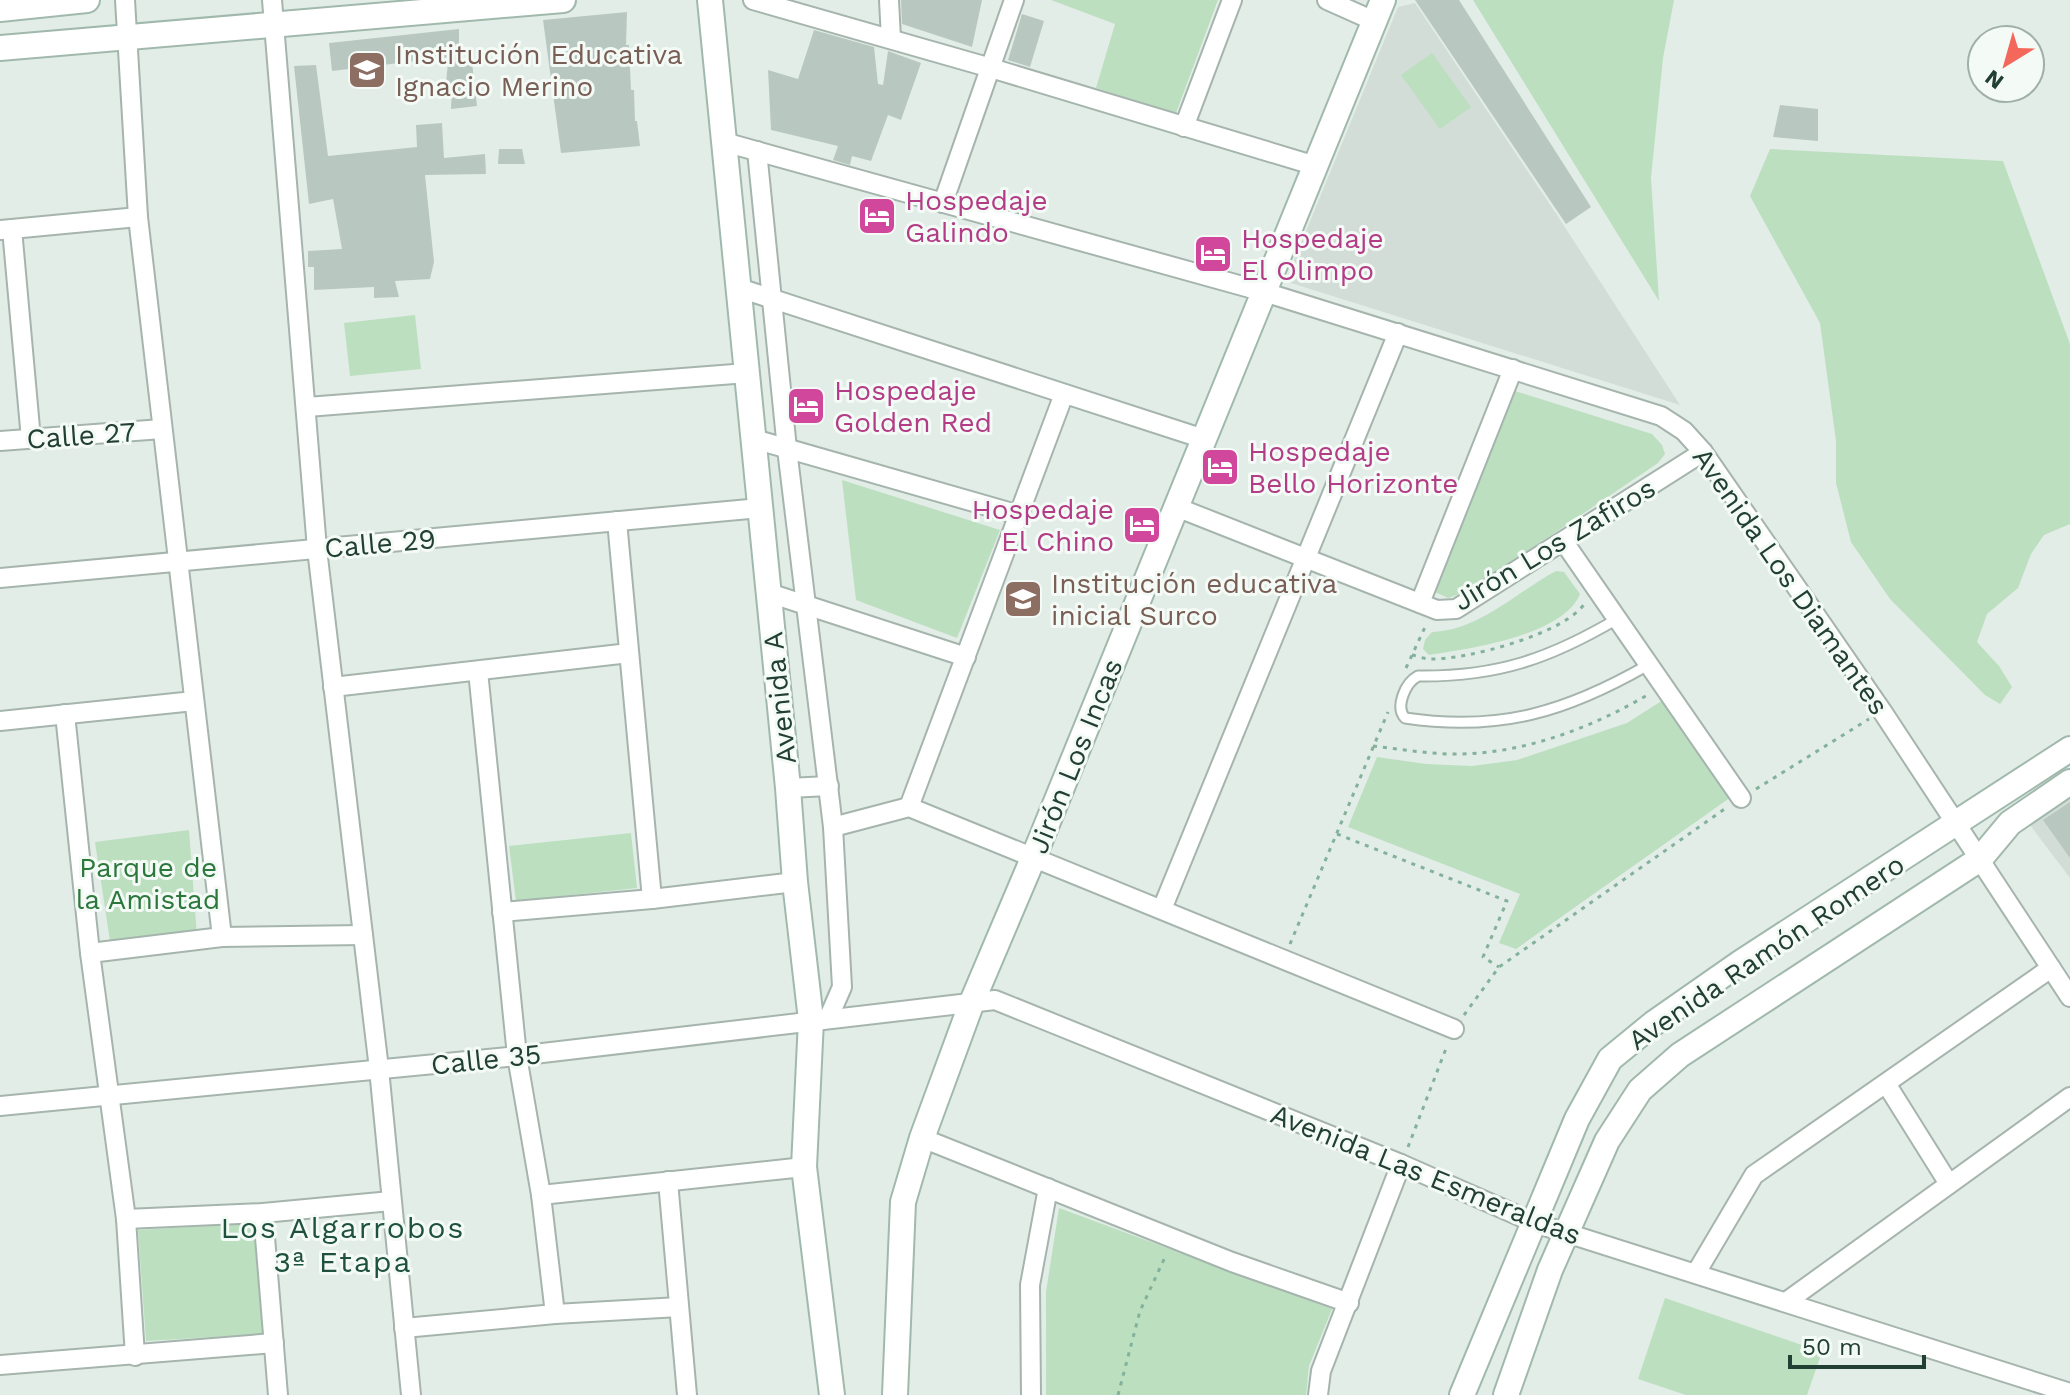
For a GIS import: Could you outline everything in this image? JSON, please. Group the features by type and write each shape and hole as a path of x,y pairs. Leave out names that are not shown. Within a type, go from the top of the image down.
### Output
{"street":[{"path":"0,9 87,0"},
{"path":"125,0 138,217 222,937"},
{"path":"272,0 317,549 379,1069 411,1395"},
{"path":"0,48 563,0"},
{"name":"Avenida A","path":"710,0 795,882 820,1019 804,1167 832,1395"},
{"path":"753,0 1316,166"},
{"path":"889,0 891,39"},
{"path":"950,205 1014,0"},
{"path":"1184,127 1232,0"},
{"path":"1327,0 1378,10"},
{"name":"Jirón Los Incas","path":"895,1395 903,1202 922,1138 972,1002 1204,439 1256,290 1316,166 1378,10"},
{"path":"724,142 1256,290"},
{"path":"757,151 787,449 833,827 842,987 820,1019"},
{"path":"31,439 6,229 138,217"},
{"path":"739,288 1204,439"},
{"name":"Avenida Los Diamantes","path":"1256,290 1661,416 1684,431 1703,452 1882,711 2070,997"},
{"path":"1162,909 1398,333"},
{"path":"1420,603 1513,369"},
{"path":"307,407 747,373"},
{"path":"909,807 1064,394"},
{"name":"Calle 27","path":"0,441 162,429"},
{"path":"754,439 1019,515"},
{"name":"Jirón Los Zafiros","path":"1176,507 1437,610 1456,609 1703,452"},
{"name":"Calle 29","path":"0,578 760,508"},
{"path":"617,521 652,899"},
{"path":"1564,542 1741,798"},
{"path":"769,593 966,657"},
{"path":"333,687 629,653"},
{"path":"478,671 517,1056 541,1195 555,1314"},
{"path":"0,721 194,701"},
{"path":"65,714 90,953 126,1219 135,1356"},
{"name":"Avenida Ramón Romero","path":"1462,1395 1577,1119 1610,1059 1654,1023 1740,963 2070,749"},
{"name":"Avenida Ramón Romero","path":"1506,1395 1550,1270 1607,1141 1640,1090 1680,1055 1980,859 2010,823 2070,782"},
{"path":"788,788 829,786"},
{"path":"833,827 909,807 1454,1029"},
{"path":"502,912 795,882"},
{"path":"90,953 222,937 363,935"},
{"path":"1696,1273 1754,1175 2051,968"},
{"name":"Avenida Las Esmeraldas","path":"972,1002 995,1000 1401,1164 1535,1223 2070,1393"},
{"name":"Calle 35","path":"0,1106 517,1056 972,1002"},
{"path":"1887,1085 1949,1184"},
{"path":"1786,1302 2070,1097"},
{"path":"922,1138 1174,1239 1349,1303"},
{"path":"1318,1395 1321,1371 1401,1164"},
{"path":"541,1195 804,1167"},
{"path":"668,1181 687,1395"},
{"path":"1031,1395 1030,1285 1048,1188"},
{"path":"126,1219 263,1213 391,1201"},
{"path":"263,1213 278,1395"},
{"path":"404,1328 555,1314 679,1307"},
{"path":"0,1365 274,1343"}],"lane":[{"path":"1617,619 1547,656 1513,667 1475,674 1418,676 1411,679 1399,708 1400,714 1405,718 1445,724 1485,723 1522,717 1542,713 1610,687 1648,665"}],"path":[{"path":"1412,655 1428,659 1471,654 1523,639 1556,626 1582,608 1588,599"},
{"path":"1406,668 1426,625"},
{"path":"1373,746 1449,754 1492,751 1553,738 1610,717 1663,686"},
{"path":"1284,959 1390,707"},
{"path":"1401,1164 1454,1029 1499,967 1741,798 1882,711"},
{"path":"1337,834 1507,901 1483,957 1499,967"},
{"path":"1118,1395 1140,1311 1174,1239"}],"shaded area":[{"path":"1415,3 1680,405 1291,283 1288,275 1398,7"},
{"path":"2070,798 2070,878 2030,825"}],"green space":[{"path":"1051,0 1218,0 1176,113 1096,88 1115,24"},
{"path":"1473,0 1674,0 1663,58 1651,178 1659,301"},
{"path":"1432,53 1471,107 1440,129 1401,75"},
{"path":"1770,149 2003,161 2070,344 2070,524 2044,535 2031,554 2018,588 1987,614 1977,642 1999,666 2012,687 2000,704 1985,695 1890,599 1851,542 1836,483 1836,441 1820,323 1750,196"},
{"path":"415,315 421,369 350,376 344,323"},
{"path":"1515,391 1652,434 1665,454 1658,463 1470,590 1448,598 1435,592"},
{"path":"842,480 1000,530 957,638 856,600"},
{"path":"1556,571 1564,572 1580,594 1571,608 1555,620 1536,630 1491,644 1429,655 1423,649 1425,640 1432,632 1449,630 1482,618"},
{"path":"1663,700 1731,797 1516,949 1499,943 1520,894 1348,827 1377,757 1472,766 1517,760 1627,723"},
{"name":"Parque de la Amistad","path":"189,830 197,936 110,941 95,842"},
{"path":"631,833 637,888 516,901 509,846"},
{"path":"1059,1208 1332,1309 1309,1366 1306,1395 1046,1395 1046,1292"},
{"path":"258,1223 266,1334 146,1341 138,1230"},
{"path":"1665,1298 1822,1352 1807,1395 1686,1395 1638,1379"}],"building":[{"path":"901,0 982,0 972,47 902,24"},
{"path":"1415,0 1459,0 1591,207 1566,224"},
{"path":"627,12 626,45 629,45 631,90 634,90 640,146 561,153 543,20"},
{"path":"1022,14 1044,21 1030,67 1008,60"},
{"path":"459,29 459,62 472,62 477,106 451,109 452,84 446,83 448,62 433,59 332,71 329,43"},
{"path":"814,30 874,47 878,84 883,85 888,51 921,63 901,120 888,115 871,161 852,156 850,165 833,160 838,146 771,130 768,70 798,79"},
{"path":"316,65 328,156 417,147 416,125 442,123 444,158 485,154 486,174 425,175 434,262 430,279 395,281 399,297 374,298 374,287 314,290 314,267 308,267 308,251 342,249 333,199 309,204 294,66"},
{"path":"1780,105 1818,109 1818,141 1773,137"},
{"path":"499,149 522,149 525,164 498,164"},
{"path":"2070,802 2070,858 2043,820"}],"place":[{"name":"Institución Educativa Ignacio Merino","path":"367,70"},
{"name":"Hospedaje Galindo","path":"877,216"},
{"name":"Hospedaje El Olimpo","path":"1213,254"},
{"name":"Hospedaje Golden Red","path":"806,406"},
{"name":"Hospedaje Bello Horizonte","path":"1220,467"},
{"name":"Hospedaje El Chino","path":"1142,525"},
{"name":"Institución educativa inicial Surco","path":"1023,599"}],"district":[{"name":"Los Algarrobos 3ª Etapa","path":"343,1245"}]}
